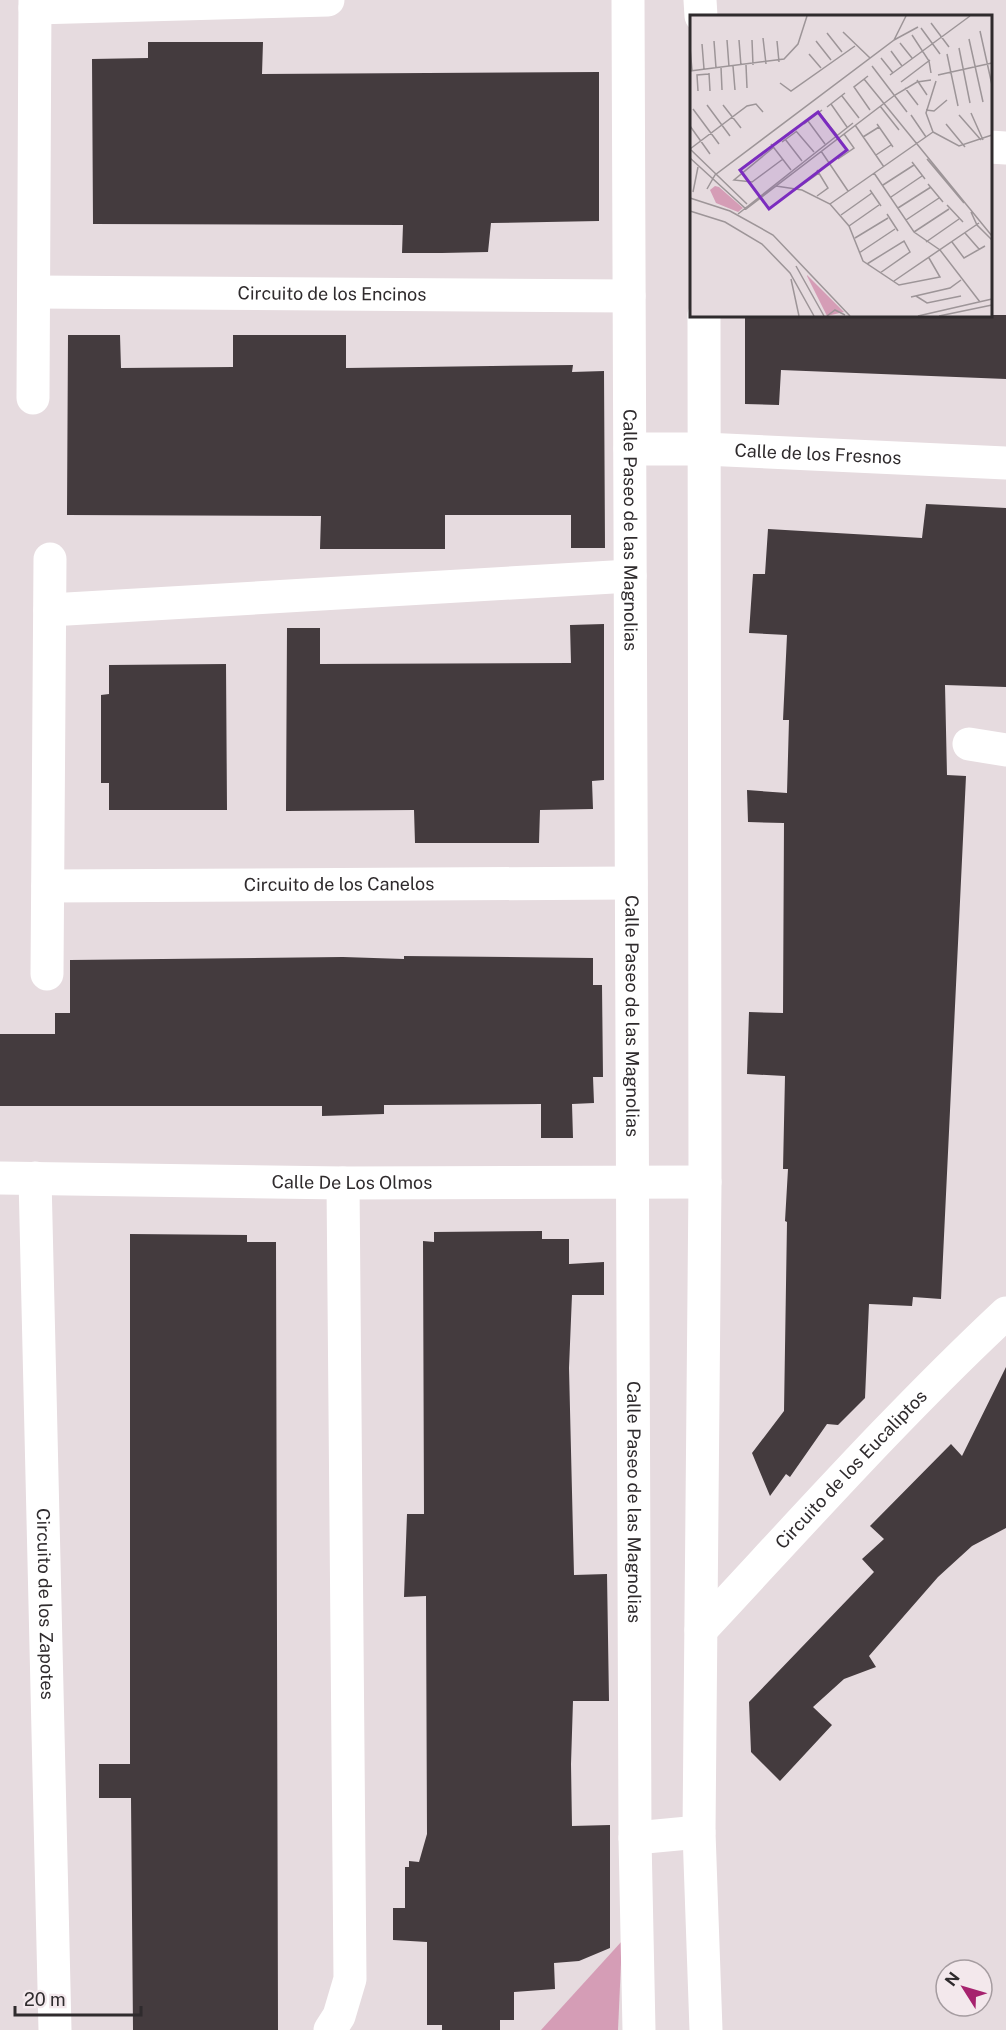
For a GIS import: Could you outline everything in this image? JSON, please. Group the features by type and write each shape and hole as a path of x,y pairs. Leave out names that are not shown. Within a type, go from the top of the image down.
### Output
{"street":[{"path":"33,398 35,4 328,0"},
{"name":"Calle Paseo de las Magnolias","path":"628,0 635,1838 639,2030"},
{"path":"991,147 1006,148"},
{"name":"Circuito de los Encinos","path":"35,292 629,296"},
{"path":"704,316 705,1182 699,1832 706,2030"},
{"name":"Calle de los Fresnos","path":"630,449 705,449 1006,463"},
{"path":"47,974 50,559"},
{"path":"50,610 630,576"},
{"path":"969,744 1006,750"},
{"name":"Circuito de los Canelos","path":"48,886 632,883"},
{"name":"Calle De Los Olmos","path":"0,1178 343,1183 705,1182"},
{"name":"Circuito de los Zapotes","path":"35,1178 55,2030"},
{"path":"330,2030 339,2016 350,1979 343,1183"},
{"name":"Circuito de los Eucaliptos","path":"701,1630 872,1447 954,1362 1006,1313"},
{"path":"635,1838 699,1832"}],"shaded area":[{"path":"622,1941 618,2030 541,2030"}],"building":[{"path":"148,42 263,42 262,74 599,72 599,221 491,223 488,252 442,253 402,253 403,225 93,224 92,59 148,58"},
{"path":"1006,315 1006,379 781,370 779,405 745,404 745,316"},
{"path":"68,335 120,335 121,368 233,367 233,335 346,335 346,368 573,365 572,372 604,371 605,548 571,548 571,515 445,515 445,549 320,549 321,516 67,515"},
{"path":"926,504 1006,508 1006,687 945,685 947,775 966,776 941,1299 913,1297 912,1306 869,1304 865,1398 838,1425 827,1424 790,1477 786,1474 770,1496 752,1453 784,1411 787,1222 785,1221 788,1169 783,1169 785,1076 747,1074 749,1012 783,1013 784,823 748,822 747,790 787,793 789,720 783,720 787,635 749,633 753,574 765,574 768,529 922,538"},
{"path":"604,624 604,780 592,781 593,809 540,810 539,843 415,843 414,810 286,811 287,628 320,628 320,664 571,663 570,625"},
{"path":"226,664 227,810 109,810 109,783 101,783 101,695 109,694 109,665"},
{"path":"404,956 593,958 593,985 602,985 603,1077 593,1077 594,1103 572,1104 573,1138 541,1138 541,1104 384,1105 384,1114 322,1116 322,1106 0,1106 0,1034 55,1034 55,1013 70,1013 70,960 343,957 404,959"},
{"path":"542,1231 542,1239 569,1239 569,1264 604,1262 604,1295 572,1295 569,1368 574,1575 607,1574 609,1701 573,1701 571,1764 572,1826 610,1825 610,1948 579,1961 554,1963 555,1989 514,1992 514,2020 500,2020 500,2030 442,2030 442,2025 427,2025 427,1942 393,1940 393,1908 405,1908 405,1867 409,1867 409,1861 419,1862 427,1834 426,1596 404,1597 407,1514 424,1514 423,1241 434,1242 434,1232"},
{"path":"130,1234 247,1235 247,1242 276,1242 278,2030 133,2030 131,1798 99,1798 99,1764 130,1764"},
{"path":"1006,1367 1006,1528 972,1546 938,1577 869,1656 876,1667 844,1679 813,1707 832,1725 780,1781 751,1752 749,1702 874,1572 862,1559 884,1539 870,1526 951,1444 962,1456"}]}
